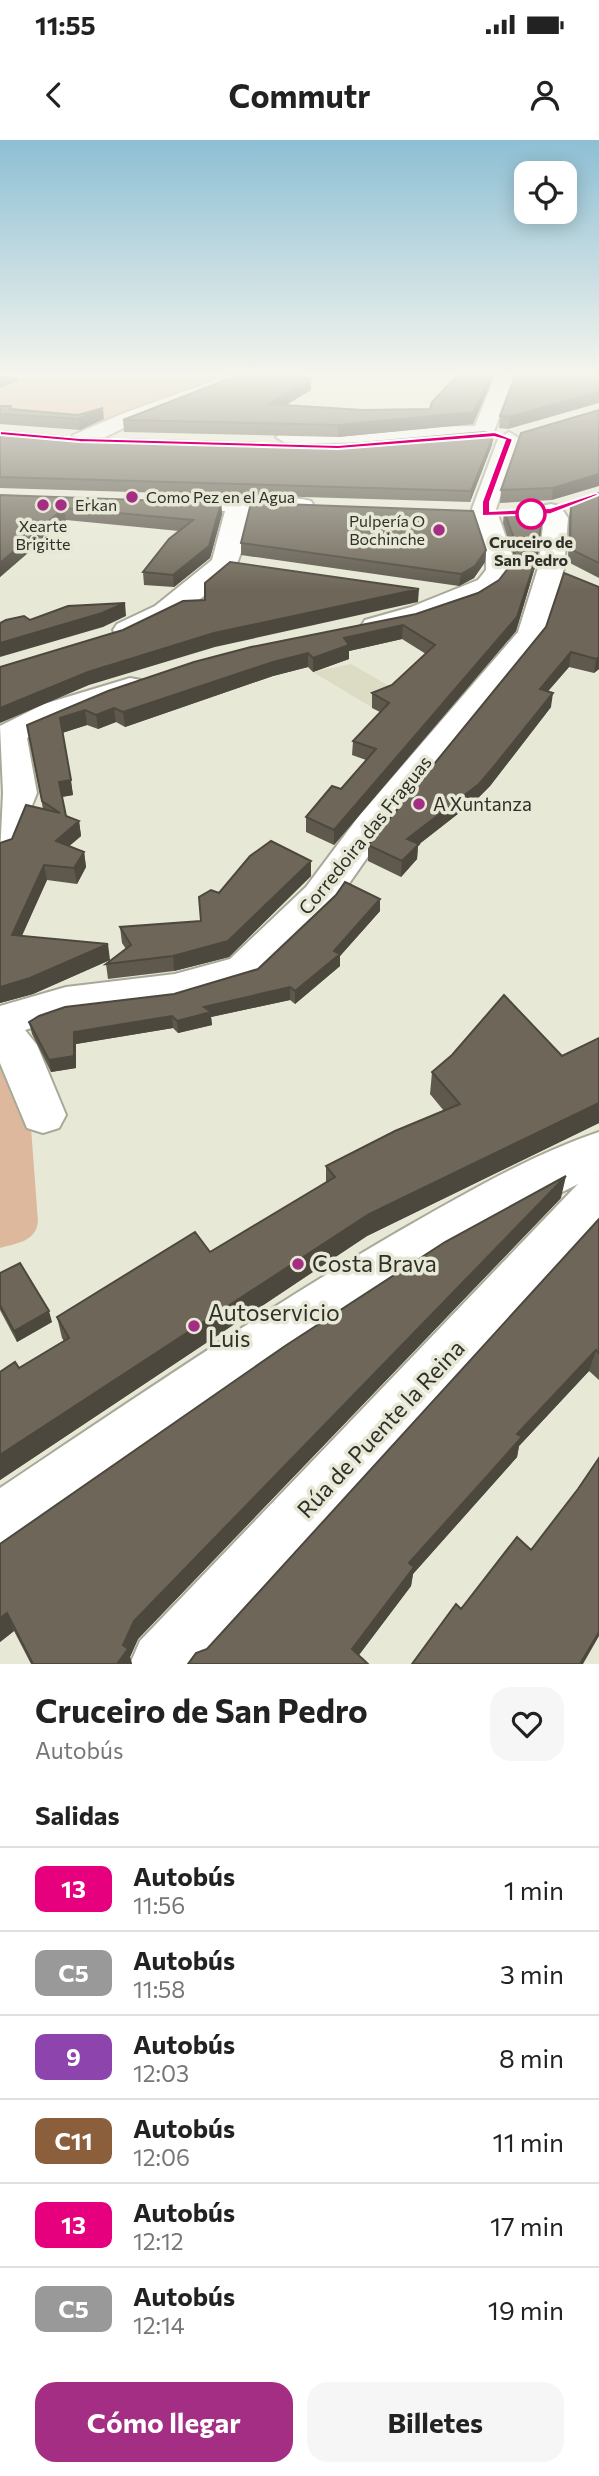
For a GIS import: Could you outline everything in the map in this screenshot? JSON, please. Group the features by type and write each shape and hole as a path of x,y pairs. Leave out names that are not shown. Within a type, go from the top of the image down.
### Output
{"street":[{"path":"283,447 316,454 373,447"},
{"name":"Corredoira das Fraguas","path":"0,1021 66,1002 176,989 243,969 320,896 372,824 454,724 507,666 531,634 557,568 556,518 508,513 486,502 513,447"},
{"path":"142,502 331,508"},
{"path":"345,632 390,623 488,586 499,570 499,554 508,513 578,503"},
{"path":"102,639 136,627 165,612 237,565 239,504"},
{"path":"499,554 557,568"},
{"path":"408,589 462,597"},
{"path":"0,845 20,793 5,733 55,711 155,680"},
{"path":"0,1034 15,1045 43,1115"},
{"path":"0,1524 387,1262 461,1220 599,1151"},
{"name":"Rúa de Puente la Reina","path":"163,1664 599,1194"}],"shaded area":[{"path":"351,664 443,717 388,717 313,672"},
{"path":"0,1048 30,1114 38,1222 29,1238 0,1248"}],"building":[{"path":"0,447 489,447 471,491 0,477"},
{"path":"516,447 599,447 599,474 553,488 501,490"},
{"path":"599,493 599,563 570,549 571,504"},
{"path":"0,495 221,503 209,546 173,575 143,572 169,539 193,520 64,508 0,563"},
{"path":"251,503 473,511 486,550 475,566 461,574 241,543"},
{"path":"543,509 537,555 517,617 334,830 306,817 332,786 341,789 376,749 353,741 389,703 372,693 392,685 435,645 403,625 344,638 349,645 313,658 308,653 273,662 123,712 114,708 96,715 85,710 60,718 71,780 59,782 66,816 79,821 56,841 84,852 74,868 44,865 12,935 108,944 30,978 0,987 0,843 12,839 26,805 60,813 42,801 27,725 108,691 194,662 251,647 416,614 478,593 499,580 513,562 516,544 504,511"},
{"path":"230,562 419,589 214,633 88,672 0,708 0,667 123,630 183,601 205,600 205,583"},
{"path":"564,573 599,587 599,657 596,659 571,652 540,689 553,693 491,770 479,784 407,839 419,844 402,861 368,845 546,627"},
{"path":"125,603 102,613 0,643 0,623 6,620 24,616 30,620 68,606"},
{"path":"271,841 311,861 228,941 173,956 106,964 131,945 120,927 201,921 199,897 211,890 219,893 250,856"},
{"path":"345,882 380,899 334,951 340,954 295,991 290,987 204,1007 211,1012 177,1021 172,1016 74,1032 74,1056 49,1060 29,1022 65,1007 174,994 258,969 336,895"},
{"path":"504,995 562,1056 599,1038 599,1103 369,1214 0,1455 0,1372 15,1362 19,1368 69,1338 57,1317 195,1232 210,1252 335,1177 326,1166 395,1131 460,1104 432,1072 452,1055"},
{"path":"566,1176 134,1621 123,1645 128,1649 117,1664 33,1664 7,1613 0,1618 0,1544 285,1346 445,1242"},
{"path":"599,1219 599,1353 596,1350 517,1434 522,1437 409,1563 414,1567 352,1649 368,1664 188,1664 196,1653 207,1649"},
{"path":"20,1263 49,1311 14,1331 0,1305 0,1273"},
{"path":"599,1458 599,1632 580,1664 412,1664 456,1604 461,1609 517,1537 531,1550"}],"bus line":[{"name":"13","path":"506,447 486,502 485,514 551,511 599,495"}],"place":[{"name":"Como Pez en el Agua","path":"132,497"},
{"name":"Xearte Brigitte","path":"43,505"},
{"name":"Erkan","path":"61,505"},
{"name":"Cruceiro de San Pedro","path":"531,514"},
{"name":"Pulpería O Bochinche","path":"439,530"},
{"name":"A Xuntanza","path":"419,804"},
{"name":"Costa Brava","path":"298,1264"},
{"name":"Autoservicio Luis","path":"194,1326"}]}
